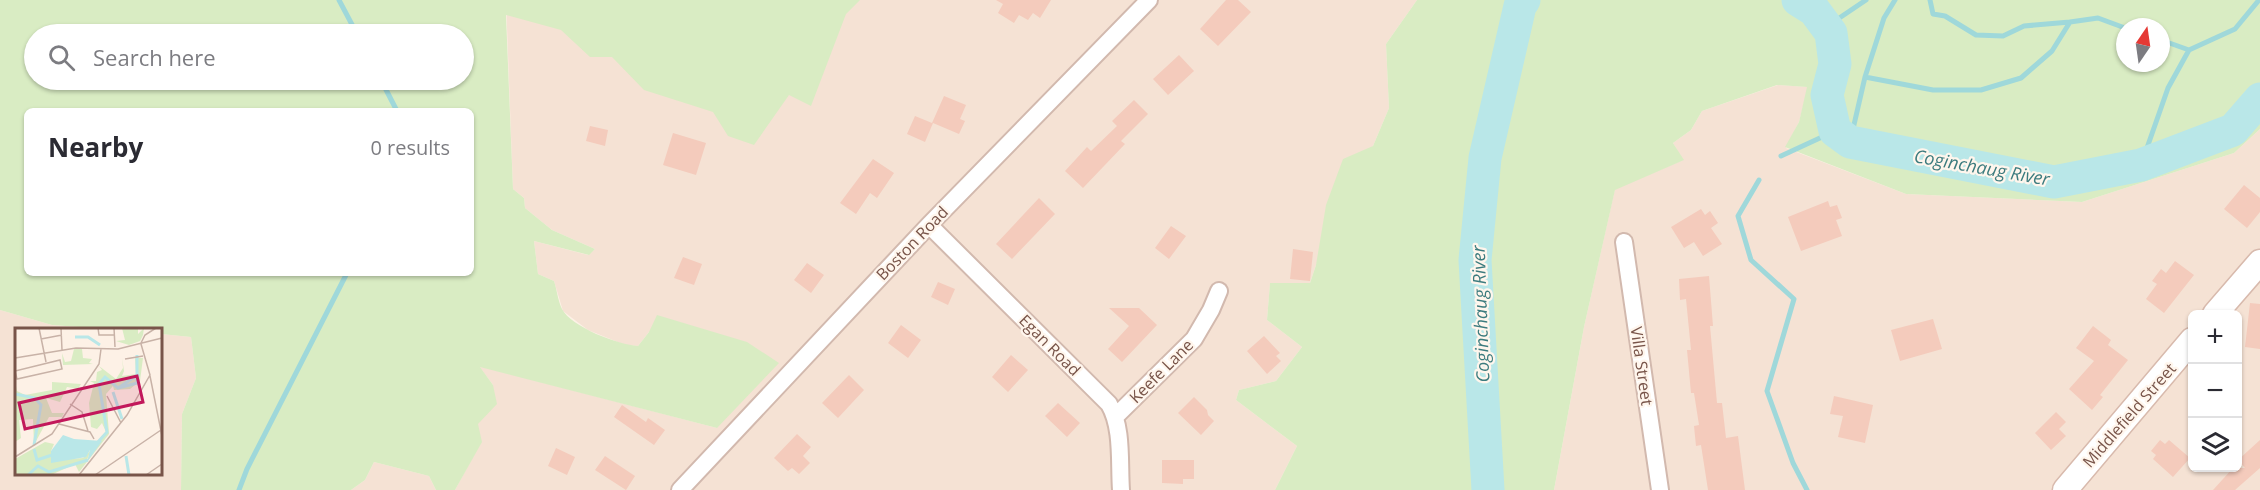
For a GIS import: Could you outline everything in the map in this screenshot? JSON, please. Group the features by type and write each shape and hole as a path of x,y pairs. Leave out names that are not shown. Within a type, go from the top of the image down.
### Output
{"main road":[{"path":"2219,310 2260,262"},
{"name":"Middlefield Street","path":"2065,490 2188,346"}],"street":[{"name":"Boston Road","path":"680,490 929,225 1149,0"},
{"name":"Egan Road","path":"929,225 1101,395 1116,416"},
{"name":"Villa Street","path":"1624,242 1660,490"},
{"name":"Keefe Lane","path":"1116,416 1194,339 1219,291"},
{"path":"1116,416 1121,490"}],"shaded area":[{"path":"506,0 1417,0 1386,44 1389,108 1316,265 1310,283 1270,284 1267,320 1302,347 1276,381 1239,390 1236,400 1297,446 1275,490 455,490 481,442 477,424 493,385 479,366 717,428 649,332 638,346 625,345 588,330 563,311 554,281 538,274 534,241 588,255 595,249 552,230 525,208 524,198 513,189"},
{"path":"1778,85 1808,87 1799,122 1786,148 1906,194 2082,202 2234,153 2260,129 2260,490 1554,490 1584,327 1615,189 1683,160 1673,143 1691,130 1702,111"},
{"path":"0,310 52,325 92,328 15,328 15,475 162,475 162,334 191,337 196,378 182,414 181,490 0,490"},
{"path":"374,462 429,476 436,490 351,490 365,480"}],"green space":[{"path":"0,0 860,0 846,14 811,106 789,95 754,145 728,136 713,112 644,90 612,57 590,57 561,30 506,15 513,189 524,198 525,208 552,230 595,249 589,255 534,241 538,274 554,281 562,309 567,316 608,339 638,346 649,332 657,315 747,342 779,363 717,428 480,367 493,385 497,404 478,424 482,442 455,490 436,490 429,476 374,462 365,480 351,490 181,490 182,414 196,378 191,337 162,334 162,328 92,328 52,325 0,310"},
{"path":"1417,0 2260,0 2260,129 2234,153 2082,202 1906,194 1785,147 1799,122 1807,87 1777,85 1702,111 1691,130 1673,143 1684,160 1615,190 1584,327 1554,490 1275,490 1297,446 1236,400 1239,390 1276,381 1302,347 1267,320 1270,283 1310,283 1316,265 1326,205 1343,159 1373,146 1389,108 1386,44"}],"building":[{"path":"996,0 1051,0 1040,18 1033,13 1028,20 1019,15 1014,23 998,13 1003,4"},
{"path":"1226,0 1238,0 1251,12 1218,46 1200,29"},
{"path":"1179,55 1194,71 1168,95 1153,79"},
{"path":"944,96 966,105 960,119 965,121 959,134 933,123 925,142 907,134 915,116 932,123"},
{"path":"1134,100 1148,114 1121,141 1125,144 1083,188 1065,171 1087,147 1091,151 1117,126 1112,121"},
{"path":"590,126 608,130 605,146 586,141"},
{"path":"673,133 706,143 696,175 663,165"},
{"path":"873,159 894,173 877,198 870,193 856,214 840,203"},
{"path":"2244,185 2260,198 2260,212 2247,228 2224,209"},
{"path":"1039,198 1055,214 1012,259 996,244"},
{"path":"1828,201 1830,207 1837,205 1842,218 1836,220 1842,236 1801,251 1788,217"},
{"path":"1701,209 1705,215 1710,211 1718,223 1711,228 1722,244 1703,256 1694,242 1684,248 1671,227"},
{"path":"1171,226 1186,236 1169,259 1155,248"},
{"path":"1293,249 1313,252 1310,281 1290,279"},
{"path":"683,257 702,264 694,285 674,278"},
{"path":"2175,261 2194,275 2164,313 2146,299 2157,284 2152,281 2161,269 2166,273"},
{"path":"807,263 824,275 811,293 794,280"},
{"path":"1709,276 1713,326 1710,326 1717,403 1722,403 1726,438 1738,436 1745,490 1708,490 1701,445 1696,446 1694,426 1699,425 1694,393 1691,393 1687,350 1691,350 1686,299 1680,300 1679,279"},
{"path":"938,282 955,289 948,305 931,297"},
{"path":"2250,303 2260,304 2260,349 2245,347"},
{"path":"1109,308 1139,308 1157,325 1122,362 1108,349 1129,326"},
{"path":"1933,319 1942,349 1900,361 1891,330"},
{"path":"901,325 921,340 908,358 888,343"},
{"path":"2093,326 2111,340 2108,345 2128,360 2100,395 2103,397 2092,410 2069,389 2094,361 2076,348"},
{"path":"1264,336 1280,353 1276,356 1281,361 1267,374 1247,351"},
{"path":"1011,355 1028,370 1008,392 992,377"},
{"path":"849,375 864,390 838,418 822,403"},
{"path":"1834,396 1873,405 1865,443 1838,437 1843,416 1830,414"},
{"path":"1194,397 1214,421 1201,435 1178,413"},
{"path":"1058,403 1080,423 1067,437 1045,416"},
{"path":"622,405 646,422 648,418 665,430 654,445 614,417"},
{"path":"2056,412 2066,422 2059,429 2066,436 2051,450 2035,433"},
{"path":"797,434 811,447 803,456 810,463 799,474 792,468 788,471 774,458"},
{"path":"2160,440 2165,444 2169,440 2188,456 2188,460 2173,477 2153,459 2156,455 2151,451"},
{"path":"2260,440 2260,468 2235,490 2213,490 2229,472 2242,472 2242,468 2245,468 2242,465 2242,456"},
{"path":"556,448 575,457 567,475 548,466"},
{"path":"605,456 635,476 626,490 595,470"},
{"path":"1162,460 1194,460 1194,479 1183,479 1183,484 1162,483"}],"waterway":[{"path":"339,0 352,24"},
{"name":"Coginchaug River","path":"1488,490 1475,260 1485,158 1520,6 1524,0"},
{"name":"Coginchaug River","path":"1798,0 1814,10 1831,33 1835,64 1827,95 1835,131 1850,142 2054,182 2141,165 2233,130 2260,99"},
{"path":"1826,27 1866,0"},
{"path":"1865,77 1884,18 1895,0"},
{"path":"1930,0 1933,14 1945,16 1976,35 2003,36 2024,26 2070,22"},
{"path":"2170,43 2189,50 2235,29 2259,0"},
{"path":"1850,142 1865,77 1933,90 1981,90 2021,78 2052,51 2070,22 2098,18 2116,25"},
{"path":"2141,165 2168,88 2189,50"},
{"path":"386,90 395,108"},
{"path":"1781,156 1835,131"},
{"path":"1759,180 1738,216 1751,260 1794,299 1767,391 1793,463 1807,490"},
{"path":"239,490 247,469 345,276"}]}
